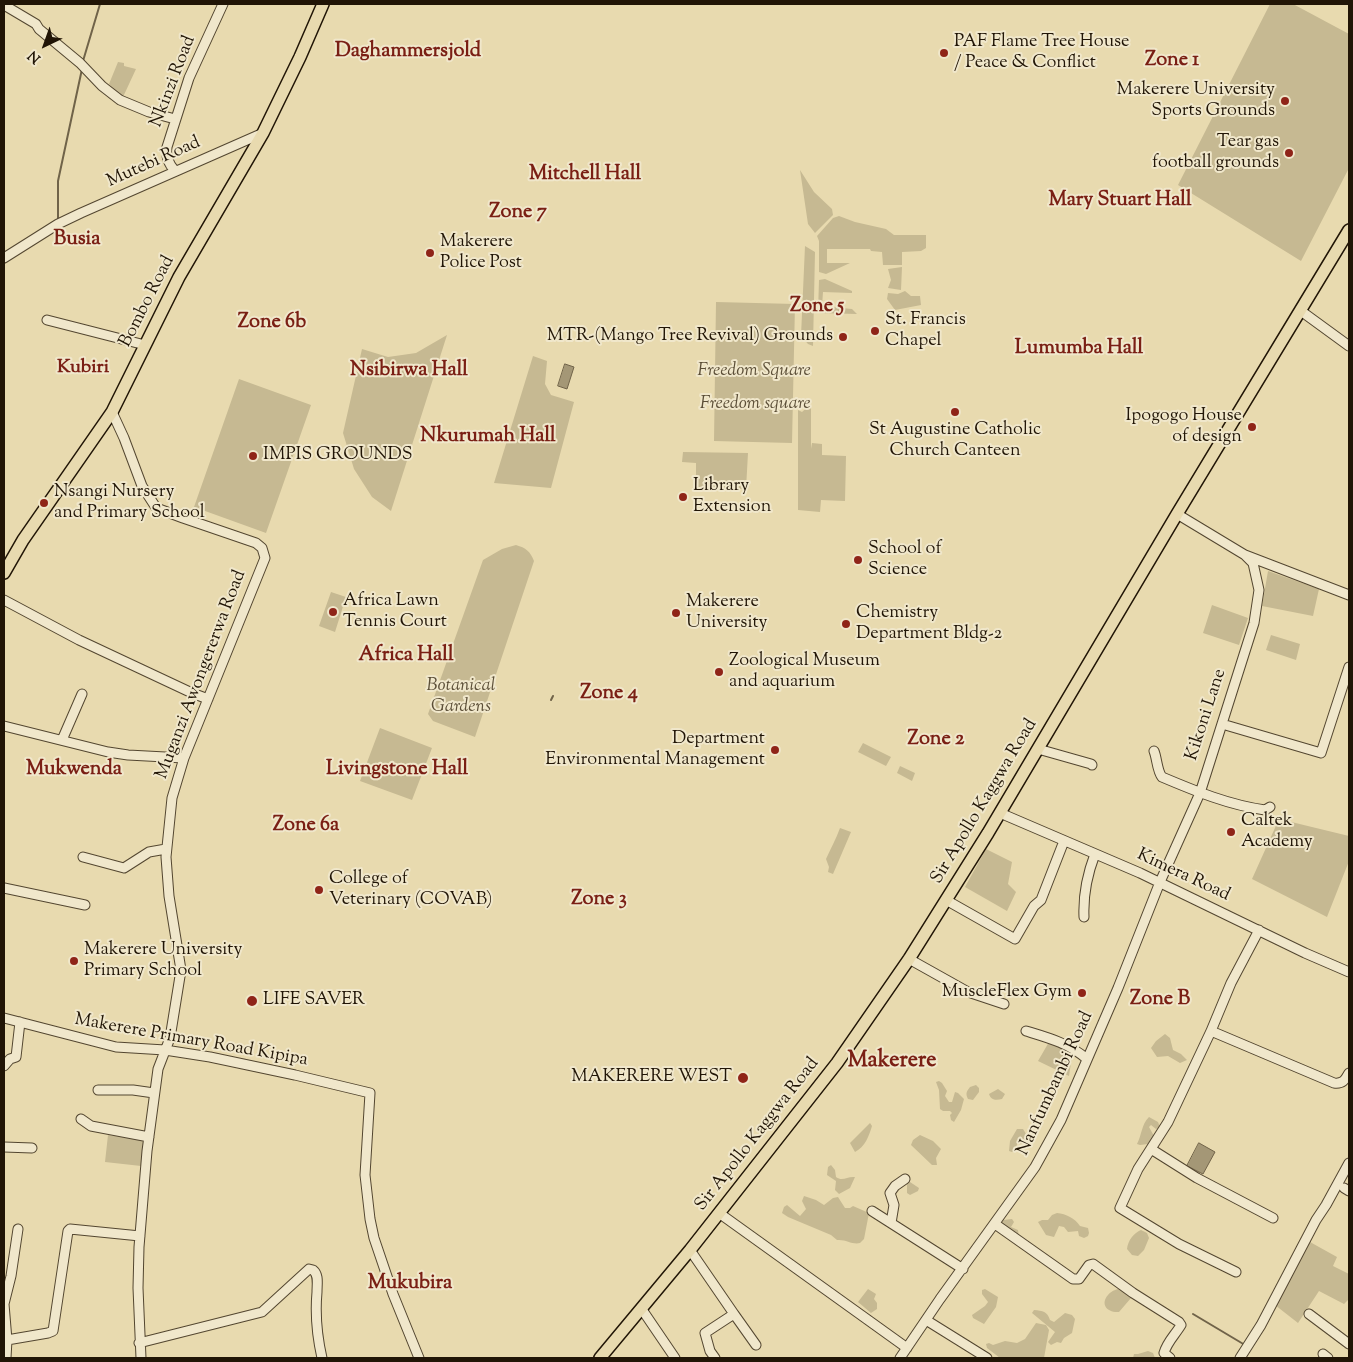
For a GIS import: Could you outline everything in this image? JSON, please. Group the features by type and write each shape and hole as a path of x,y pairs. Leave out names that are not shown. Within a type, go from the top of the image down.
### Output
{"main road":[{"name":"Bombo Road","path":"4,573 23,540 112,412 179,277 263,133 300,57 322,4"},
{"name":"Sir Apollo Kaggwa Road","path":"600,1358 690,1250 837,1063 909,959 1000,813 1177,514 1349,230"}],"street":[{"name":"Nkinzi Road","path":"175,171 169,165 166,155 175,119 197,57 207,41 223,4"},
{"path":"4,5 36,24 39,29 120,100 150,112 175,119"},
{"name":"Mutebi Road","path":"4,258 58,224 263,133"},
{"path":"1301,310 1349,346"},
{"path":"47,320 144,345"},
{"name":"Muganzi Awongererwa Road","path":"112,412 142,486 155,506 260,545 265,558 184,758 172,798 166,849 167,885 181,970 170,1038 159,1062 149,1137 140,1236 138,1288 141,1358"},
{"path":"1177,514 1246,555 1349,593"},
{"name":"Kikoni Lane","path":"1160,882 1200,792 1254,622 1259,598 1258,582 1253,563 1246,555"},
{"path":"4,600 79,640 208,699"},
{"path":"1222,724 1321,753 1349,667"},
{"path":"62,740 82,694"},
{"path":"4,726 98,750 128,755 184,758"},
{"path":"1038,749 1092,765"},
{"path":"1154,750 1160,775 1200,792 1262,810 1270,807"},
{"name":"Kimera Road","path":"1000,813 1160,882 1349,972"},
{"path":"946,900 1015,939 1034,906 1041,900 1064,840"},
{"path":"83,857 124,868 149,852 166,849"},
{"path":"1084,917 1083,895 1088,871 1095,854"},
{"name":"Nanfumbambi Road","path":"900,1358 1035,1168 1061,1120 1118,988 1160,882"},
{"path":"4,888 85,905"},
{"path":"1236,1272 1179,1244 1120,1208 1138,1169 1168,1122 1231,984 1259,930"},
{"path":"909,959 968,992 1004,1004"},
{"name":"Makerere Primary Road Kipipa","path":"4,1018 116,1047 165,1050 210,1057 370,1093 365,1175 370,1219 374,1238 393,1294 418,1358"},
{"path":"4,1066 10,1059 16,1057 20,1022"},
{"path":"1026,1031 1048,1037 1073,1048 1087,1059"},
{"path":"1211,1031 1334,1083 1339,1084 1343,1082 1349,1073"},
{"path":"98,1090 133,1090 154,1093"},
{"path":"81,1119 91,1126 149,1137"},
{"path":"4,1147 32,1148"},
{"path":"1151,1149 1197,1178 1273,1218"},
{"path":"1240,1358 1261,1325 1316,1220 1349,1163"},
{"path":"891,1222 894,1205 890,1193 895,1186 905,1179"},
{"path":"872,1211 963,1269"},
{"path":"719,1213 907,1348"},
{"path":"995,1224 1073,1278 1079,1279 1089,1265 1093,1264 1133,1293 1179,1322 1181,1325 1170,1340 1164,1353 1170,1358"},
{"path":"7,1340 53,1331 70,1229 140,1236"},
{"path":"6,1358 7,1340 4,1304 11,1276 18,1230"},
{"path":"690,1250 756,1345"},
{"path":"139,1343 262,1312 309,1269 313,1270 318,1276 316,1309 318,1340 322,1358"},
{"path":"641,1308 675,1358"},
{"path":"715,1358 710,1351 705,1333 734,1314"},
{"path":"1309,1314 1349,1344"},
{"path":"926,1320 987,1358"}],"green space":[{"name":"Makerere University Sports Grounds","path":"1270,4 1293,4 1349,34 1349,168 1301,261 1178,185"},
{"path":"118,62 124,63 124,66 136,69 123,97 109,84"},
{"path":"800,170 814,192 832,209 833,215 815,233 808,224"},
{"path":"839,216 855,222 886,229 894,235 926,235 926,248 921,251 902,252 902,265 883,265 882,252 871,251 870,249 827,249 827,263 850,263 826,274 819,272 819,241 817,236 833,218"},
{"path":"805,246 815,252 813,346 808,344 801,336"},
{"path":"902,267 901,290 888,288 891,280 888,269"},
{"path":"825,279 852,291 852,293 823,292 822,306 852,309 857,314 818,313 819,280"},
{"path":"905,291 911,296 920,296 921,305 895,310 887,299 888,293 898,294"},
{"name":"Freedom Square","path":"716,302 795,304 792,443 714,441"},
{"path":"447,335 391,511 372,497 354,469 343,433 362,349 388,357 416,353"},
{"path":"533,356 547,361 545,384 551,395 574,402 551,488 494,483"},
{"name":"IMPIS GROUNDS","path":"239,379 311,405 266,533 194,507"},
{"path":"811,404 811,449 812,443 822,444 822,455 846,456 845,501 821,500 820,512 798,510 798,410 802,412"},
{"path":"683,452 748,453 746,489 696,488 696,463 682,462"},
{"name":"Botanical Gardens","path":"516,545 527,550 534,561 475,737 433,721 428,714 483,560 502,549"},
{"path":"1268,571 1319,589 1313,616 1262,606"},
{"name":"Africa Lawn Tennis Court","path":"331,592 346,597 335,632 319,626"},
{"path":"1212,605 1248,618 1239,645 1203,633"},
{"path":"1271,635 1300,644 1296,660 1266,650"},
{"path":"380,728 432,748 412,800 360,781"},
{"path":"863,743 891,757 886,766 858,752"},
{"path":"900,766 915,773 912,781 897,773"},
{"path":"1279,819 1349,836 1349,861 1327,917 1252,879"},
{"path":"840,828 851,832 833,874 828,872 829,867 826,859"},
{"path":"986,849 1012,862 1008,884 1016,892 1007,911 965,887"},
{"path":"1165,1034 1170,1038 1173,1050 1187,1060 1180,1063 1168,1056 1157,1057 1151,1048"},
{"path":"1049,1042 1073,1049 1069,1076 1038,1061"},
{"path":"939,1081 947,1091 945,1096 949,1102 952,1102 955,1092 964,1099 961,1110 954,1122 951,1120 950,1115 952,1113 950,1111 940,1109 939,1090 936,1082"},
{"path":"976,1085 979,1088 979,1092 973,1100 968,1099 967,1091 970,1087"},
{"path":"998,1089 1005,1094 1002,1099 993,1099 989,1094"},
{"path":"1149,1117 1158,1122 1160,1127 1156,1129 1151,1125 1149,1127 1154,1136 1148,1144 1137,1144 1144,1123"},
{"path":"870,1123 872,1126 866,1141 855,1152 850,1143"},
{"path":"1017,1129 1023,1129 1028,1137 1024,1144 1017,1144 1016,1150 1012,1152 1009,1151 1010,1141"},
{"path":"108,1135 144,1140 141,1166 105,1162"},
{"path":"920,1135 933,1141 941,1149 936,1158 937,1165 932,1165 911,1145 913,1140"},
{"path":"831,1165 838,1178 855,1177 850,1188 839,1194 835,1190 836,1181 827,1175 828,1167"},
{"path":"910,1182 919,1188 918,1191 910,1195 907,1193 907,1183"},
{"path":"804,1196 824,1205 833,1198 838,1197 845,1208 853,1206 869,1213 864,1239 860,1243 837,1240 831,1235 782,1213 787,1205 800,1216 806,1209 802,1201"},
{"path":"1057,1213 1064,1214 1076,1221 1080,1226 1088,1228 1088,1236 1084,1238 1079,1236 1078,1231 1068,1232 1064,1227 1059,1226 1054,1237 1046,1235 1038,1222 1048,1220"},
{"path":"1012,1219 1014,1222 1011,1227 1018,1230 1019,1238 1001,1224 1003,1220"},
{"path":"1141,1230 1147,1233 1149,1238 1144,1250 1138,1256 1132,1255 1127,1249 1130,1240"},
{"path":"1310,1242 1337,1257 1333,1266 1349,1274 1349,1299 1344,1304 1319,1291 1298,1323 1275,1305"},
{"path":"1123,1288 1130,1292 1131,1298 1119,1312 1111,1311 1105,1305 1106,1298 1113,1291"},
{"path":"868,1289 876,1294 874,1299 877,1303 877,1309 871,1313 858,1302"},
{"path":"985,1289 998,1297 996,1307 984,1324 973,1318 972,1315 988,1302 982,1294 982,1290"},
{"path":"1034,1310 1044,1312 1054,1322 1065,1313 1072,1315 1075,1319 1072,1333 1064,1338 1061,1343 1057,1342 1051,1345 1048,1342 1055,1332 1032,1313"},
{"path":"1036,1323 1046,1325 1049,1330 1044,1358 1000,1358 987,1348 986,1344 989,1343 993,1345 1005,1341 1017,1343 1025,1339"},
{"path":"1148,1351 1153,1353 1155,1358 1133,1358 1134,1354"}],"shaded area":[{"path":"565,364 574,367 567,389 558,386"},
{"path":"1199,1143 1215,1152 1203,1174 1187,1166"}],"waterway":[{"path":"83,61 100,4"},
{"path":"58,221 58,181 82,69"},
{"path":"551,700 553,696"},
{"path":"1193,1314 1245,1345"}],"place":[{"name":"PAF Flame Tree House / Peace & Conflict","path":"944,53"},
{"name":"Makerere University Sports Grounds","path":"1285,101"},
{"name":"Tear gas football grounds","path":"1289,153"},
{"name":"Makerere Police Post","path":"430,253"},
{"name":"St. Francis Chapel","path":"875,331"},
{"name":"MTR-(Mango Tree Revival) Grounds","path":"843,337"},
{"name":"St Augustine Catholic Church Canteen","path":"955,412"},
{"name":"Ipogogo House of design","path":"1252,427"},
{"name":"IMPIS GROUNDS","path":"253,456"},
{"name":"Library Extension","path":"683,497"},
{"name":"Nsangi Nursery and Primary School","path":"44,503"},
{"name":"School of Science","path":"858,560"},
{"name":"Africa Lawn Tennis Court","path":"333,612"},
{"name":"Makerere University","path":"676,613"},
{"name":"Chemistry Department Bldg-2","path":"846,624"},
{"name":"Zoological Museum and aquarium","path":"719,672"},
{"name":"Department Environmental Management","path":"775,750"},
{"name":"Caltek Academy","path":"1231,832"},
{"name":"College of Veterinary (COVAB)","path":"319,890"},
{"name":"Makerere University Primary School","path":"74,961"},
{"name":"MuscleFlex Gym","path":"1082,993"},
{"name":"LIFE SAVER","path":"252,1001"},
{"name":"MAKERERE WEST","path":"743,1078"}],"district":[{"name":"Daghammersjold","path":"408,53"},
{"name":"Zone 1","path":"1172,62"},
{"name":"Mitchell Hall","path":"585,176"},
{"name":"Mary Stuart Hall","path":"1120,202"},
{"name":"Zone 7","path":"518,214"},
{"name":"Busia","path":"77,241"},
{"name":"Zone 5","path":"817,308"},
{"name":"Zone 6b","path":"272,324"},
{"name":"Lumumba Hall","path":"1079,350"},
{"name":"Kubiri","path":"83,369"},
{"name":"Nsibirwa Hall","path":"409,372"},
{"name":"Nkurumah Hall","path":"488,438"},
{"name":"Africa Hall","path":"406,657"},
{"name":"Zone 4","path":"609,695"},
{"name":"Zone 2","path":"936,741"},
{"name":"Mukwenda","path":"74,771"},
{"name":"Livingstone Hall","path":"397,771"},
{"name":"Zone 6a","path":"306,827"},
{"name":"Zone 3","path":"599,901"},
{"name":"Zone B","path":"1160,1001"},
{"name":"Makerere","path":"892,1062"},
{"name":"Mukubira","path":"410,1285"}],"park label":[{"name":"Freedom square","path":"755,405"}]}
